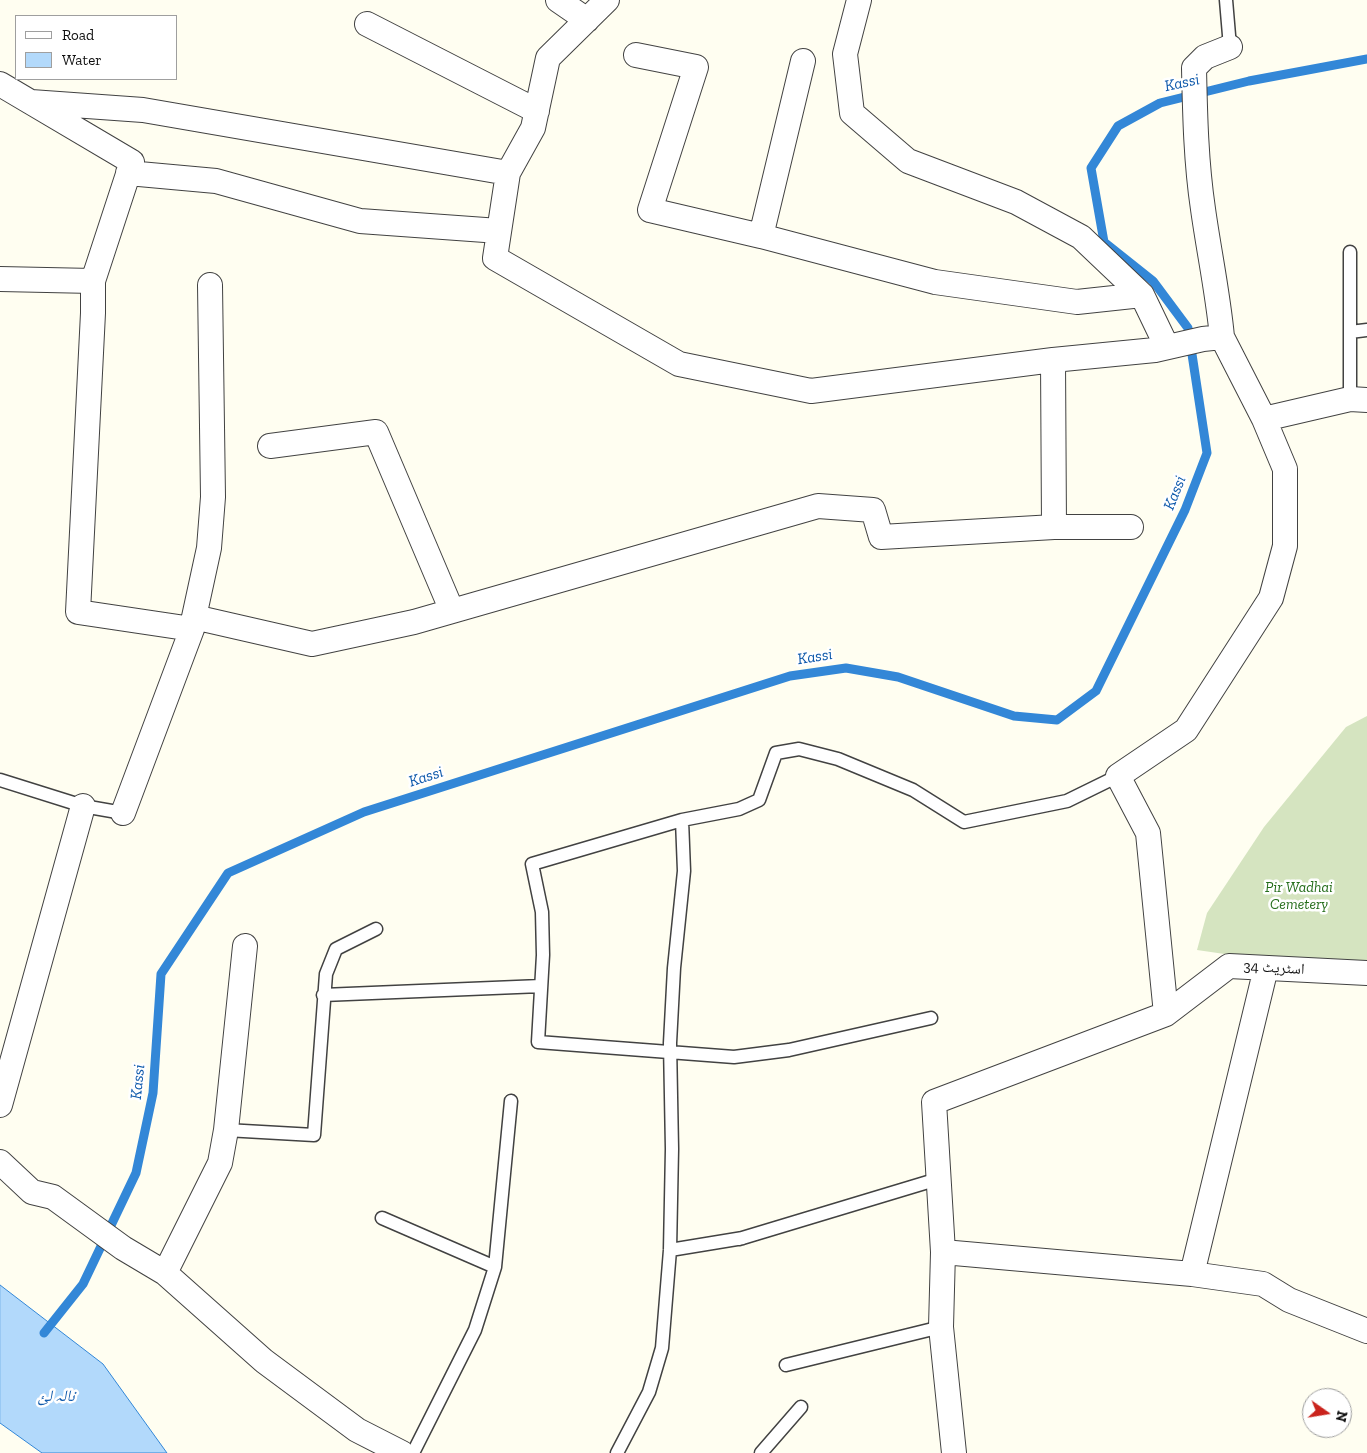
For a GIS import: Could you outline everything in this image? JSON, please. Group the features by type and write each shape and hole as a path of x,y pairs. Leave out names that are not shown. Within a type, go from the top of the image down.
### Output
{"street":[{"path":"558,0 587,20"},
{"path":"607,0 548,58 533,128 508,173 495,258 679,364 811,391 1167,347 1203,338 1222,337"},
{"path":"859,0 844,54 852,113 908,160 1016,202 1082,237 1142,295 1167,347"},
{"path":"367,24 537,111"},
{"path":"1166,1014 1148,833 1118,776 1186,730 1271,598 1285,546 1285,469 1264,419 1222,337 1219,297 1203,208 1195,115 1194,68 1206,57 1230,47"},
{"path":"636,55 696,67 650,210 761,236 935,282 1077,302 1142,295"},
{"path":"761,236 803,61"},
{"path":"0,84 132,162 93,281 78,612 193,623 312,644 414,622 818,506 873,510 881,537 1054,527 1131,527"},
{"path":"31,102 143,110 508,173"},
{"path":"128,173 216,181 360,221 499,231"},
{"path":"0,278 93,281"},
{"path":"123,813 193,623 209,548 213,497 210,285"},
{"path":"1053,360 1054,527"},
{"path":"1264,419 1358,399"},
{"path":"270,446 376,432 452,611"},
{"path":"0,1105 83,806"},
{"path":"165,1273 220,1164 226,1130 245,946"},
{"name":"اسٹریٹ 34","path":"938,1179 934,1102 1166,1014 1229,966 1367,973"},
{"path":"1192,1274 1266,968"},
{"path":"0,1162 32,1192 53,1197 123,1248 165,1273 264,1361 357,1430 402,1453"},
{"path":"938,1179 943,1252 942,1327 954,1453"},
{"path":"943,1252 1192,1274 1263,1284 1289,1300 1367,1331"}],"lane":[{"path":"1226,0 1230,47"},
{"path":"1350,252 1350,332 1358,399"},
{"path":"1350,332 1367,330"},
{"path":"931,1018 789,1050 734,1057 671,1050 538,1042 542,912 532,864 682,820 739,809 759,800 776,754 799,749 838,759 913,790 964,822 1067,801 1118,776"},
{"path":"0,780 83,806 123,813"},
{"path":"617,1453 649,1392 662,1348 670,1250 671,1050 674,968 684,872 682,820"},
{"path":"226,1130 314,1135 326,974 336,949 376,929"},
{"path":"323,995 541,986"},
{"path":"413,1453 475,1330 496,1266 511,1101"},
{"path":"670,1250 741,1238 938,1179"},
{"path":"382,1218 496,1266"},
{"path":"786,1365 942,1327"},
{"path":"761,1453 801,1407"}],"green space":[{"name":"Pir Wadhai Cemetery","path":"1367,716 1367,962 1259,959 1197,950 1207,913 1264,827 1346,727"}],"water":[{"name":"نالہ لئ","path":"0,1285 103,1364 167,1453 42,1453 0,1423"}],"waterway":[{"name":"Kassi","path":"44,1333 83,1284 136,1173 153,1093 161,974 228,873 364,812 790,676 846,668 898,677 1014,716 1057,720 1096,691 1185,510 1207,453 1188,328 1153,281 1104,242 1091,168 1118,126 1160,103 1249,81 1367,59"}]}
